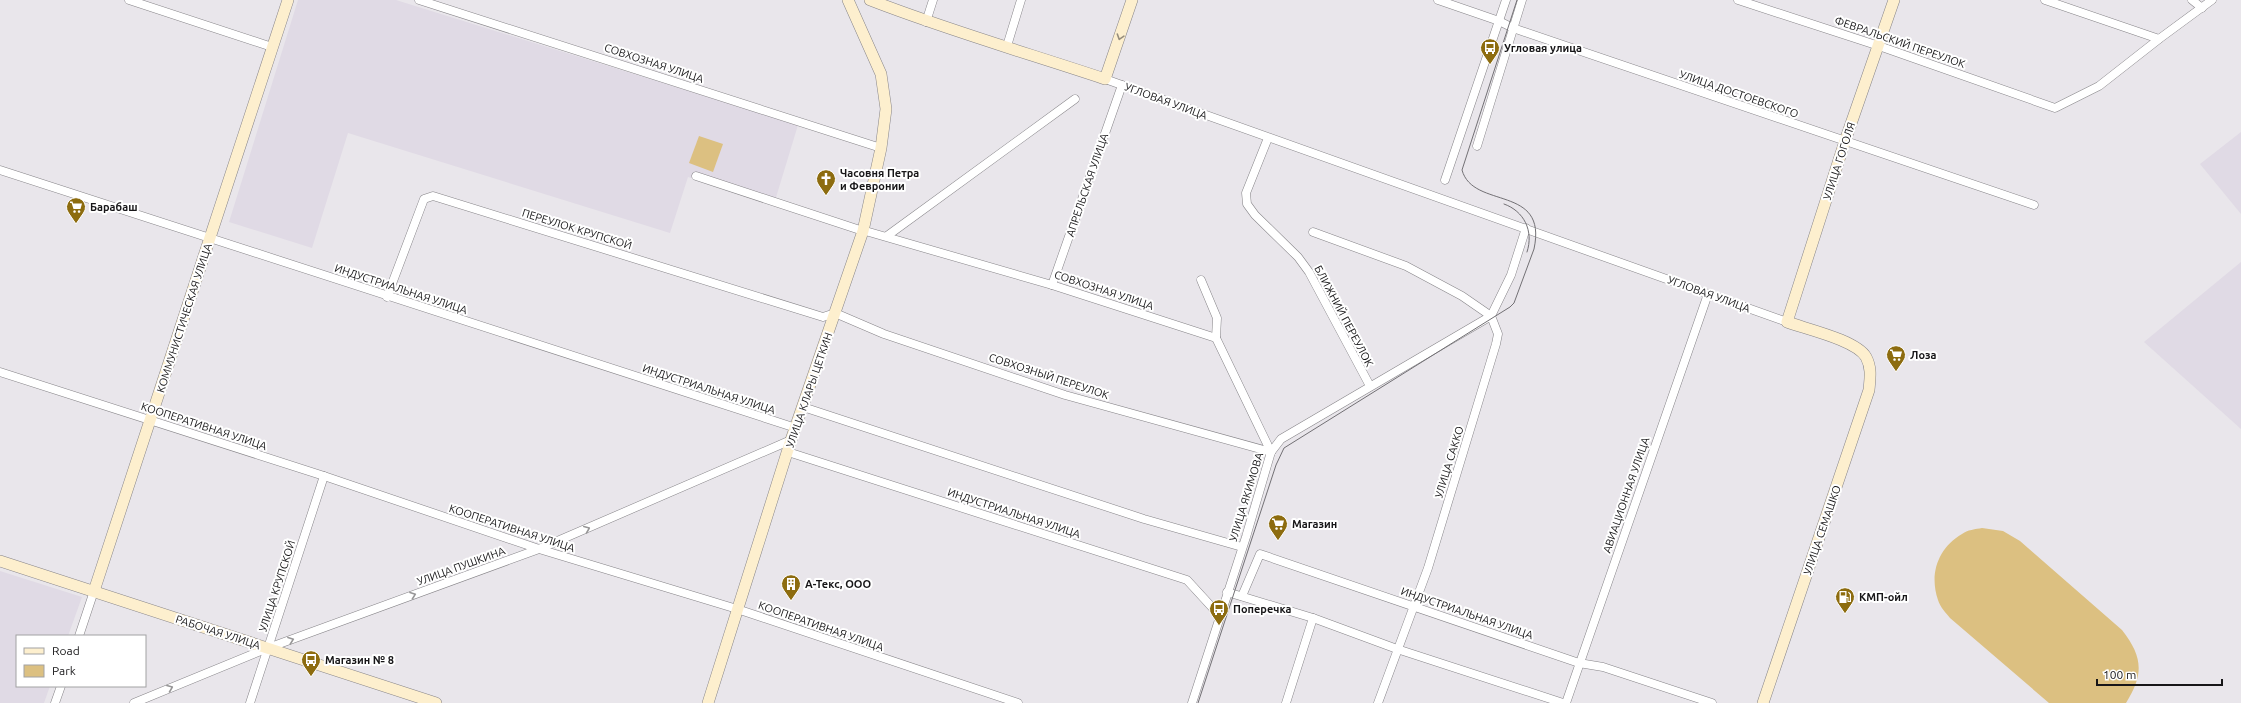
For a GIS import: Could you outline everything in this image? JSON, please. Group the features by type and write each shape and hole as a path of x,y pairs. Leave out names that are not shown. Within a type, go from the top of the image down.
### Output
{"street":[{"path":"129,0 272,47"},
{"name":"КОММУНИСТИЧЕСКАЯ УЛИЦА","path":"79,635 288,0"},
{"name":"СОВХОЗНАЯ УЛИЦА","path":"419,0 881,148"},
{"name":"УЛИЦА КЛАРЫ ЦЕТКИН","path":"708,703 791,440 863,231 881,148 886,109 881,74 848,0"},
{"name":"УГЛОВАЯ УЛИЦА","path":"870,0 926,22 1007,46 1106,79 1268,138 1526,228 1853,346 1865,356"},
{"path":"926,22 932,0"},
{"path":"1007,46 1021,0"},
{"path":"1106,79 1132,0"},
{"name":"УЛИЦА ДОСТОЕВСКОГО","path":"1438,0 1499,21 1513,28 2034,205"},
{"path":"1445,180 1506,0"},
{"path":"1477,146 1522,0"},
{"name":"ФЕВРАЛЬСКИЙ ПЕРЕУЛОК","path":"1738,0 1879,46 2055,108 2099,86 2159,39"},
{"name":"УЛИЦА ГОГОЛЯ","path":"1788,322 1844,141 1879,46 1894,0"},
{"path":"2044,0 2159,39 2212,0"},
{"path":"2192,0 2202,8"},
{"name":"АПРЕЛЬСКАЯ УЛИЦА","path":"1052,285 1122,85"},
{"path":"887,236 1075,99"},
{"name":"БЛИЖНИЙ ПЕРЕУЛОК","path":"1268,138 1246,193 1247,204 1255,215 1298,257 1309,272 1370,386"},
{"name":"ИНДУСТРИАЛЬНАЯ УЛИЦА","path":"0,170 796,428"},
{"name":"СОВХОЗНАЯ УЛИЦА","path":"696,176 863,231 887,236 1052,285 1216,338"},
{"name":"ПЕРЕУЛОК КРУПСКОЙ","path":"387,296 424,199 433,196 823,317 835,313"},
{"path":"1313,232 1406,266 1462,296 1490,316 1510,275 1526,228"},
{"path":"1201,280 1217,318 1216,338 1271,452"},
{"name":"АВИАЦИОННАЯ УЛИЦА","path":"1566,703 1708,294"},
{"name":"СОВХОЗНЫЙ ПЕРЕУЛОК","path":"835,313 884,334 1065,395 1271,452"},
{"name":"УЛИЦА ЯКИМОВА","path":"1192,703 1271,452 1281,439 1490,316"},
{"name":"УЛИЦА САККО","path":"1378,703 1451,494 1496,344 1498,334 1490,316"},
{"name":"УЛИЦА СЕМАШКО","path":"1762,703 1869,390 1870,371 1865,356"},
{"name":"КООПЕРАТИВНАЯ УЛИЦА","path":"0,372 324,476 539,549 737,609 1018,703"},
{"path":"803,407 1144,519 1242,547"},
{"name":"УЛИЦА ПУШКИНА","path":"134,703 268,648 539,549 791,440"},
{"name":"ИНДУСТРИАЛЬНАЯ УЛИЦА","path":"788,452 1187,580 1220,616"},
{"name":"УЛИЦА КРУПСКОЙ","path":"250,703 324,476"},
{"name":"ИНДУСТРИАЛЬНАЯ УЛИЦА","path":"1242,596 1260,554 1579,662 1603,667 1712,703"},
{"name":"РАБОЧАЯ УЛИЦА","path":"0,561 436,703"},
{"path":"1228,592 1313,618 1397,649 1563,703"},
{"path":"1286,703 1313,618"},
{"path":"55,703 62,687"}],"shaded area":[{"path":"298,0 396,0 798,125 774,204 688,177 670,233 348,133 312,248 229,222"},
{"path":"2241,132 2241,214 2200,164"},
{"path":"2241,262 2241,429 2144,342"},
{"path":"0,571 82,597 68,635 16,635 16,687 50,687 44,703 0,703"}],"green space":[{"path":"699,136 723,144 713,172 689,163"},
{"path":"1982,528 2003,531 2020,541 2122,630 2134,649 2139,666 2136,683 2126,703 2049,703 1950,618 1945,612 1939,603 1935,590 1935,571 1941,554 1954,540 1964,533"}],"tram line":[{"path":"1198,703 1276,465 1284,448 1510,307 1514,303 1534,249 1535,229 1530,215 1520,206 1480,190 1469,182 1462,170 1517,0"},
{"path":"1504,204 1517,212 1526,223 1529,237 1527,252"}],"place":[{"name":"Угловая улица","path":"1490,65"},
{"name":"Часовня Петра и Февронии","path":"826,196"},
{"name":"Барабаш","path":"76,224"},
{"name":"Лоза","path":"1896,372"},
{"name":"Магазин","path":"1278,541"},
{"name":"А-Текс, ООО","path":"791,601"},
{"name":"КМП-ойл","path":"1845,614"},
{"name":"Поперечка","path":"1219,626"},
{"name":"Магазин № 8","path":"311,677"}]}
